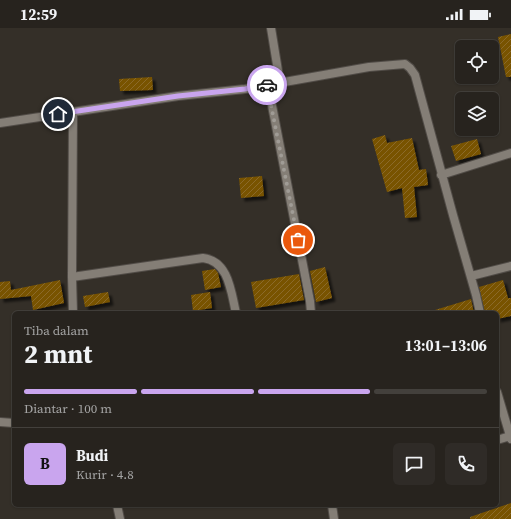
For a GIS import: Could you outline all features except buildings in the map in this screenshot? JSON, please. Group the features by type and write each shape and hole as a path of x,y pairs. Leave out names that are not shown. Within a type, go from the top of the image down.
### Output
{"street":[{"path":"271,28 280,83"},
{"path":"0,123 178,96 245,89 369,67 405,64 415,75 441,175 471,276 480,311"},
{"path":"268,85 311,311"},
{"path":"73,112 72,277 74,311"},
{"path":"441,175 511,153"},
{"path":"72,277 203,258 210,259 216,262 228,280 236,311"},
{"path":"471,276 511,266"},
{"path":"499,398 509,425 510,437 499,440"},
{"path":"0,422 12,423"},
{"path":"117,507 120,519"},
{"path":"332,507 334,519"}],"way so far":[{"path":"267,85 298,240"}],"route":[{"path":"58,114 178,96 245,89 267,85"}]}
